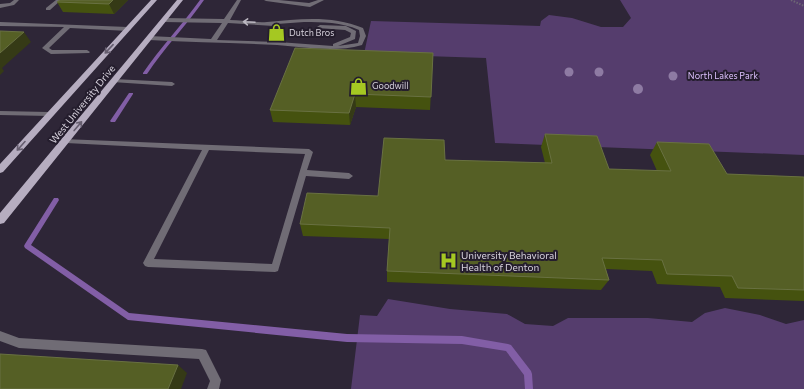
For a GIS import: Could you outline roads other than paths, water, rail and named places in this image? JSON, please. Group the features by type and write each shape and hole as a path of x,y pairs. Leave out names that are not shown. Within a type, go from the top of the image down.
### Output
{"main road":[{"name":"West University Drive","path":"0,170 49,114 154,0"},
{"name":"West University Drive","path":"0,220 180,0"}],"lane":[{"path":"0,6 12,4 17,0"},
{"path":"48,9 58,0"},
{"path":"213,41 239,0"},
{"path":"266,0 310,5 322,0"},
{"path":"164,20 269,23 346,28 354,32 353,38 330,46"},
{"path":"149,38 350,48 360,44 363,36 361,29 351,24 296,21 269,23"},
{"path":"0,24 128,29"},
{"path":"69,26 45,48 51,52 87,52"},
{"path":"114,81 172,84"},
{"path":"0,113 49,114"},
{"path":"66,141 207,147 309,152 274,268 148,263 207,147"},
{"path":"302,173 349,176"},
{"path":"0,336 19,343 202,354 216,380 213,389"}],"waterway":[{"path":"145,73 202,0"},
{"path":"113,121 131,94"},
{"path":"56,200 27,246 128,316 347,338 462,340 508,348 528,374 529,389"}],"place":[{"name":"Dutch Bros","path":"276,33"},
{"name":"Goodwill","path":"359,86"},
{"name":"University Behavioral Health of Denton","path":"448,261"}],"park label":[{"name":"North Lakes Park","path":"723,76"}]}
